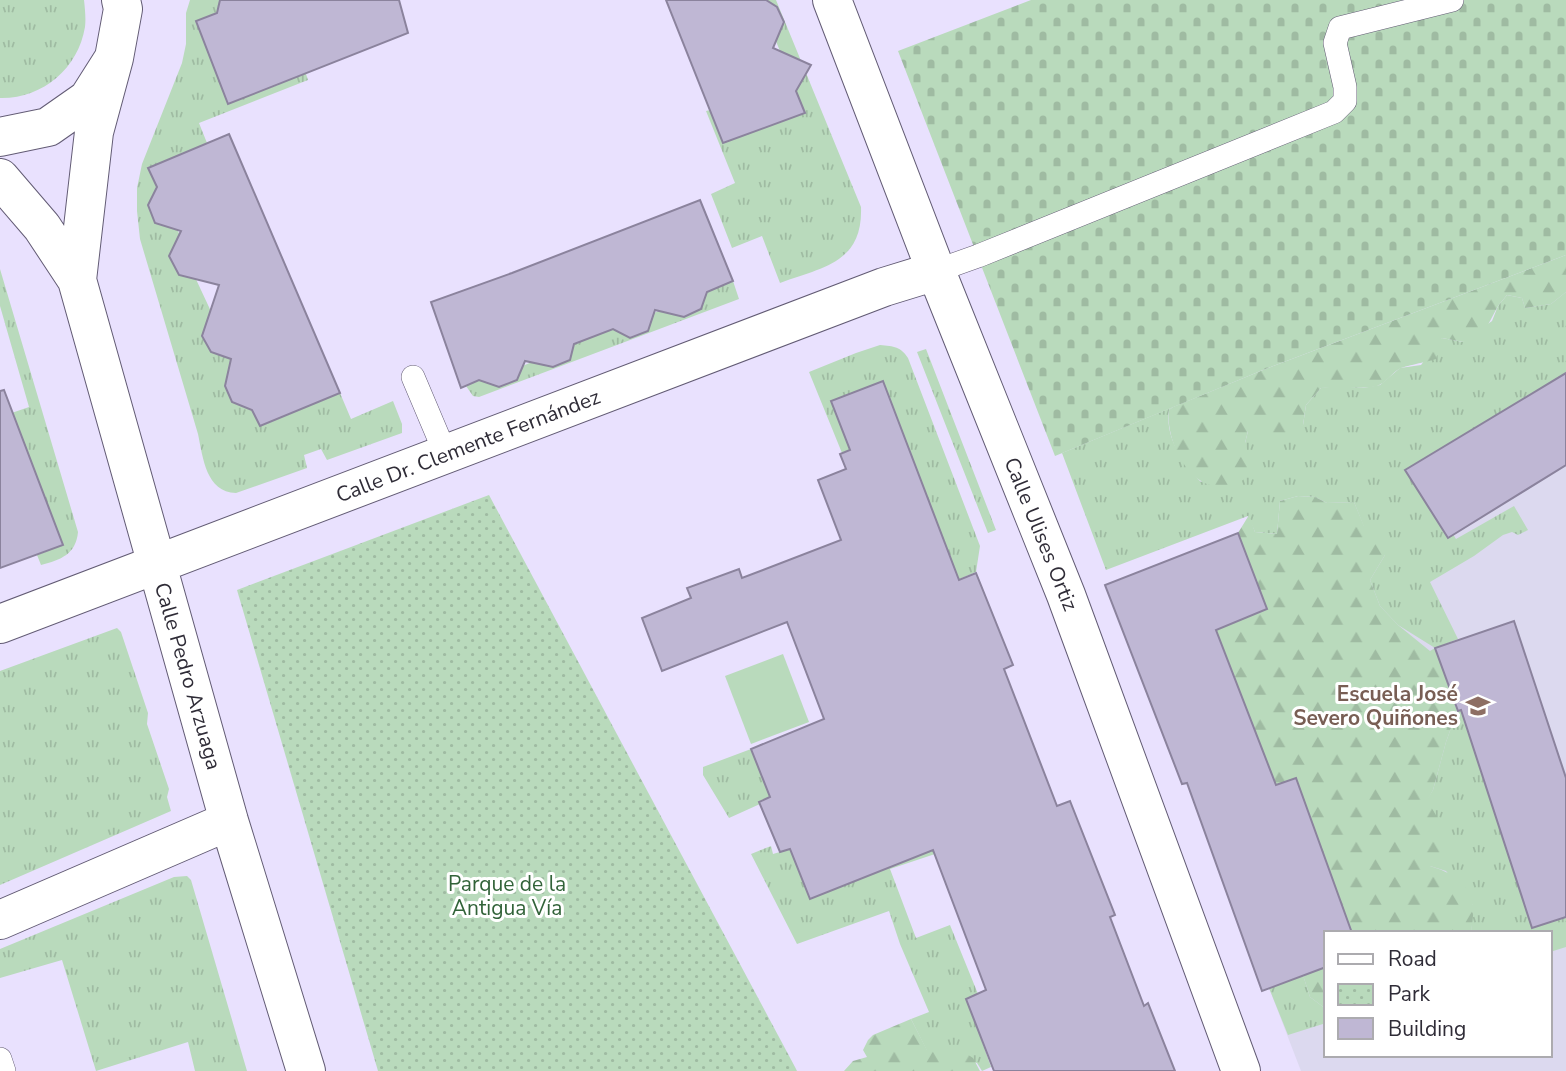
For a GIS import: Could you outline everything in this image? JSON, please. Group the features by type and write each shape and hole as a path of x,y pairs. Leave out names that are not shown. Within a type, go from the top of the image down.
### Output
{"street":[{"name":"Calle Pedro Arzuaga","path":"76,280 94,132 114,58 123,9 121,0"},
{"name":"Calle Ulises Ortiz","path":"832,0 936,271 1066,595 1241,1071"},
{"path":"0,137 48,127 88,99 114,58"},
{"name":"Calle Pedro Arzuaga","path":"0,178 42,227 76,280 229,821 306,1071"},
{"name":"Calle Dr. Clemente Fernández","path":"0,624 871,292 936,271"},
{"path":"0,920 229,821"}],"lane":[{"path":"936,271 978,257 1334,112 1345,101 1345,87 1335,43 1340,28 1452,0"},
{"path":"413,377 446,455"},
{"path":"0,1059 4,1071"}],"shaded area":[{"name":"Escuela José Severo Quiñones","path":"1566,255 1566,1071 1301,1071 1269,988 1324,968 1324,1057 1552,1057 1552,931 1429,931 1311,491"}],"green space":[{"path":"0,0 84,0 85,24 75,56 56,79 44,87 15,97 0,98"},
{"path":"190,0 220,0 221,12 196,22 228,103 278,85 277,81 305,71 308,80 199,123 207,143 149,168 160,192 153,196 149,208 155,223 166,226 175,224 183,243 169,256 179,275 194,275 215,320 206,324 202,336 211,352 220,355 227,353 235,365 225,386 231,401 242,406 249,403 261,426 340,393 351,419 393,401 402,424 402,433 327,460 321,449 304,455 307,468 236,493 218,487 204,463 198,434 140,239 137,211 137,188 142,164 182,63 186,44 186,13"},
{"path":"761,0 776,0 861,207 860,226 848,251 825,267 780,283 762,236 732,248 711,194 735,183 706,111 710,110 723,143 804,113 794,87 800,84 805,75 798,59 786,54 782,56 773,34 784,22 777,7 769,2 762,5"},
{"path":"1031,0 1566,0 1566,255 1263,370 1055,456 898,51"},
{"path":"1566,255 1566,292 1551,304 1525,308 1522,298 1507,295 1481,338 1463,342 1442,338 1436,359 1399,369 1377,386 1321,388 1306,405 1303,425 1288,434 1270,437 1248,431 1245,443 1253,469 1229,489 1201,481 1187,468 1176,450 1169,419 1169,410 1173,407"},
{"path":"0,269 78,532 71,551 55,561 41,565 37,555 63,545 0,417 29,407 0,306"},
{"path":"733,281 739,299 479,397 473,396 466,386 486,377 491,384 499,387 517,380 520,373 518,368 541,358 570,360 570,346 619,326 622,334 629,338 648,331 652,320 649,315 671,306 675,315 684,317 701,309 704,302 701,294"},
{"path":"1566,292 1566,378 1413,471 1456,539 1514,506 1528,530 1518,535 1512,532 1503,535 1430,582 1458,639 1435,648 1398,625 1380,606 1370,580 1385,555 1364,527 1354,502 1327,503 1315,497 1298,496 1280,501 1277,534 1255,532 1248,516 1106,570 1062,453 1173,407 1169,410 1168,421 1173,440 1182,458 1201,482 1245,443 1248,431 1303,425 1306,405 1321,388 1363,388 1380,385 1400,368 1421,365 1442,338 1463,342 1492,321 1498,306 1507,295 1522,298 1525,308 1551,304"},
{"path":"880,345 897,348 908,358 980,546 976,572 912,599 939,529 883,381 832,401 850,450 842,453 809,372"},
{"path":"926,349 996,530 988,533 917,352"},
{"name":"Parque de la Antigua Vía","path":"489,495 797,1071 378,1071 237,590"},
{"path":"1298,496 1315,497 1327,503 1354,502 1364,526 1384,529 1385,555 1370,580 1380,606 1430,651 1435,648 1457,711 1433,790 1427,801 1445,839 1441,855 1430,866 1445,871 1467,890 1473,905 1471,931 1351,931 1296,778 1275,786 1215,630 1267,609 1238,533 1249,515 1255,532 1277,534 1280,501"},
{"path":"117,628 121,632 148,713 147,724 169,789 167,797 171,811 0,885 0,671"},
{"path":"783,654 809,722 751,744 725,676"},
{"path":"1520,690 1472,743 1532,928 1566,917 1566,947 1552,951 1552,931 1471,931 1473,905 1446,871 1430,866 1426,801 1433,790 1457,711"},
{"path":"751,749 770,797 729,818 703,775 703,767"},
{"path":"924,778 935,854 890,869 916,938 950,925 978,994 967,999 991,1067 982,1071 977,1063 927,1051 911,1019 929,1012 889,911 797,944 751,854 771,846 773,854 790,849 810,899"},
{"path":"187,876 191,880 247,1071 195,1071 188,1042 96,1071 62,960 0,978 0,949 174,877"},
{"path":"1324,968 1324,1008 1310,997 1303,975"},
{"path":"1303,975 1310,997 1324,1008 1324,1024 1288,1035 1269,988"},
{"path":"911,1019 927,1050 940,1052 956,1047 973,1058 980,1071 844,1071 853,1061 867,1057 863,1050 873,1035"}],"building":[{"path":"220,0 399,0 408,33 228,104 196,21 217,13"},
{"path":"666,0 766,0 777,7 784,22 773,48 811,65 796,91 805,113 723,143"},
{"path":"229,134 340,393 260,426 252,410 232,402 225,386 231,359 211,352 202,336 219,285 179,275 169,256 181,231 155,223 148,205 157,187 148,168"},
{"path":"700,200 733,281 707,292 701,309 684,317 655,310 648,331 630,338 613,329 574,344 570,360 553,367 525,361 517,380 499,387 479,380 461,388 431,302"},
{"path":"1566,373 1566,465 1448,538 1405,470"},
{"path":"883,381 959,580 976,573 1013,665 1004,669 1057,806 1070,801 1115,915 1110,917 1144,1006 1148,1003 1175,1071 994,1071 966,999 986,990 933,850 810,899 790,849 780,852 759,802 770,797 751,749 824,719 787,622 662,671 642,618 691,598 687,588 739,569 742,578 841,540 818,480 846,469 840,454 850,450 831,401"},
{"path":"4,390 63,545 0,568 0,391"},
{"path":"1238,533 1267,609 1216,630 1276,785 1296,778 1351,931 1324,931 1324,968 1262,991 1187,783 1182,784 1105,585"},
{"path":"1514,621 1566,778 1566,917 1532,928 1461,710 1458,711 1435,648"}],"place":[{"name":"Escuela José Severo Quiñones","path":"1478,706"}]}
